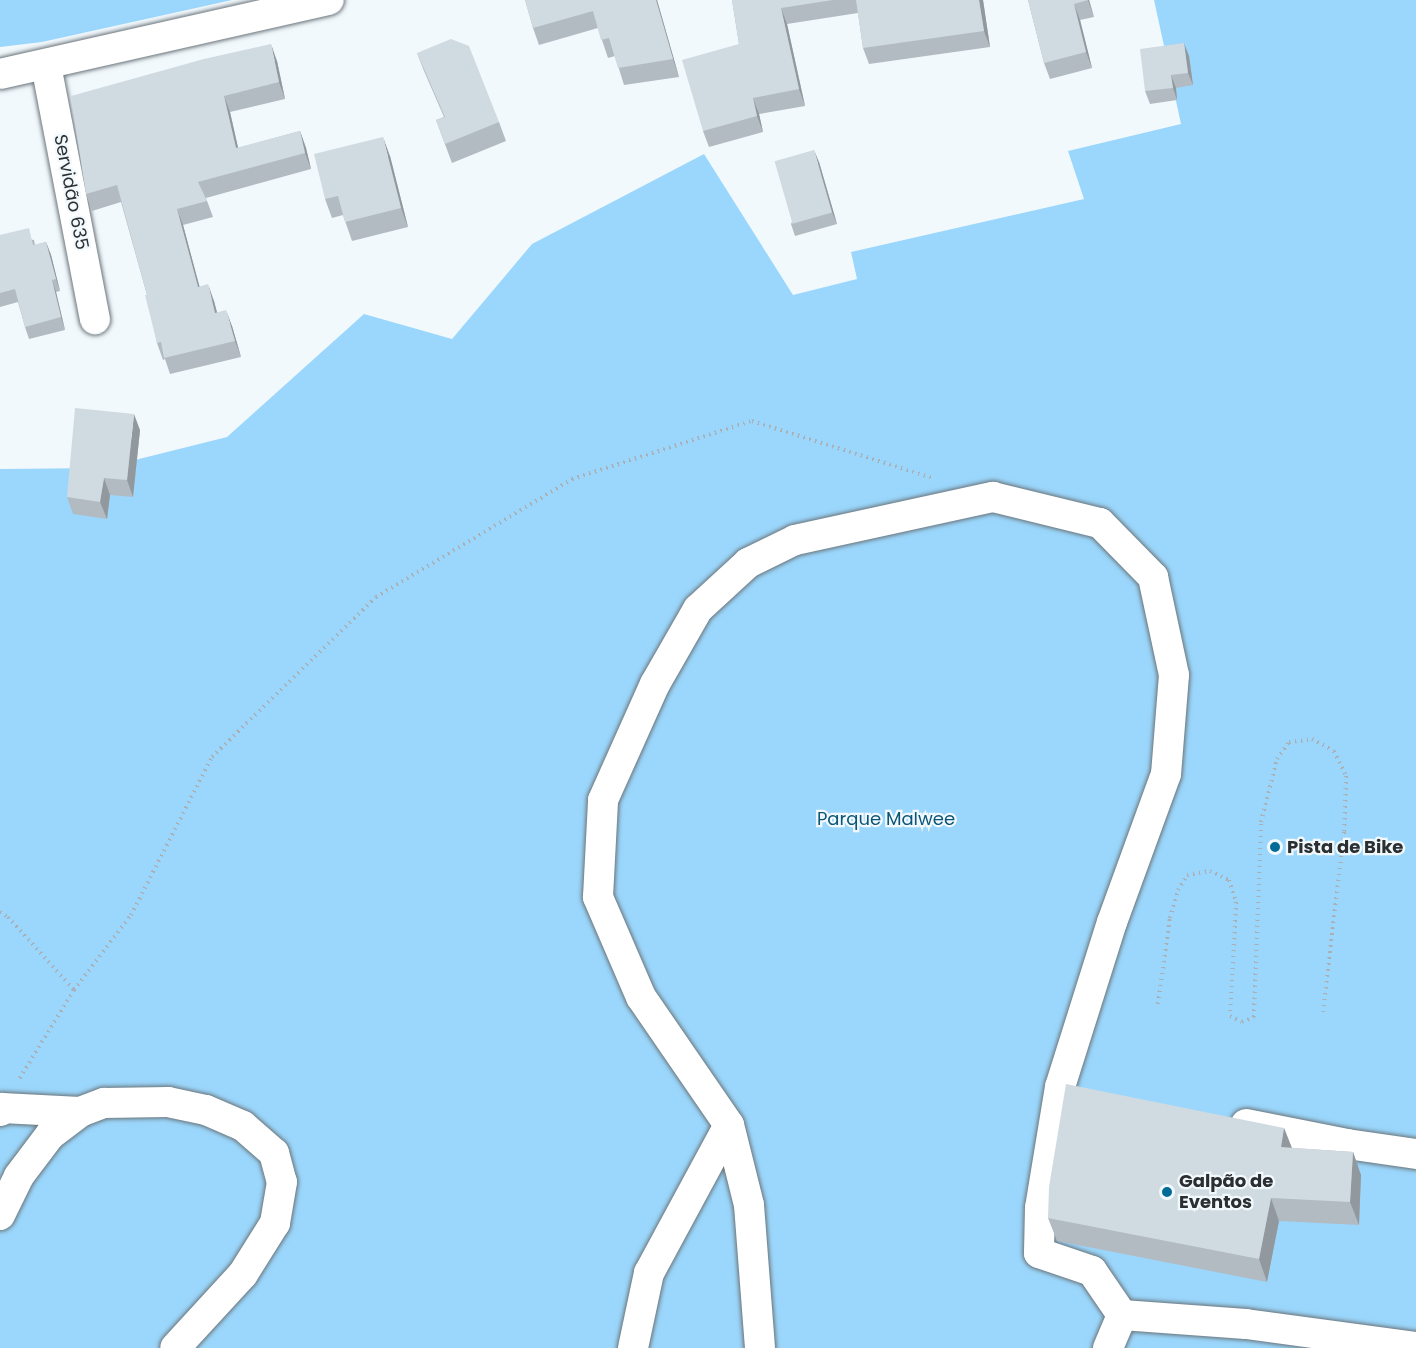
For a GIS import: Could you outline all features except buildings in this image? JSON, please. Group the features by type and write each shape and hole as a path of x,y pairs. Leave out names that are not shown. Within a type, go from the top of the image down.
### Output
{"street":[{"path":"6,72 46,65 329,0"},
{"name":"Servidão 635","path":"46,65 95,320"},
{"path":"760,1348 748,1205 729,1125 641,997 598,897 603,800 655,684 698,609 748,563 795,540 993,497 1100,524 1153,577 1174,675 1166,774 1112,922 1040,1208 1039,1253 1092,1271 1122,1315"},
{"path":"0,1215 19,1176 50,1135 80,1112 104,1103 168,1102 206,1110 243,1126 274,1153 282,1182 275,1223 243,1274 175,1348"},
{"path":"1,1109 80,1112"},
{"path":"1220,1119 1347,1144 1416,1154"},
{"path":"633,1348 649,1273 729,1125"},
{"path":"1122,1315 1246,1324 1416,1347"},
{"path":"1108,1348 1122,1315"}],"path":[{"path":"1,1109 74,990 131,915 212,757 376,597 572,479 752,421 938,480"},
{"path":"1158,1004 1170,918 1178,890 1187,875 1210,871 1229,880 1236,902 1230,1016 1242,1022 1254,1017 1261,822 1277,759 1289,742 1312,739 1334,751 1346,776 1344,832 1323,1011"},
{"path":"0,912 8,917 74,990"}],"green space":[{"path":"0,0 232,0 42,42 0,47"},
{"name":"Parque Malwee","path":"1154,0 1416,0 1416,1348 0,1348 0,469 103,468 227,437 364,314 452,339 532,244 704,154 793,295 857,279 851,252 1084,199 1068,151 1181,124"}],"place":[{"name":"Pista de Bike","path":"1275,847"},
{"name":"Galpão de Eventos","path":"1167,1192"}]}
